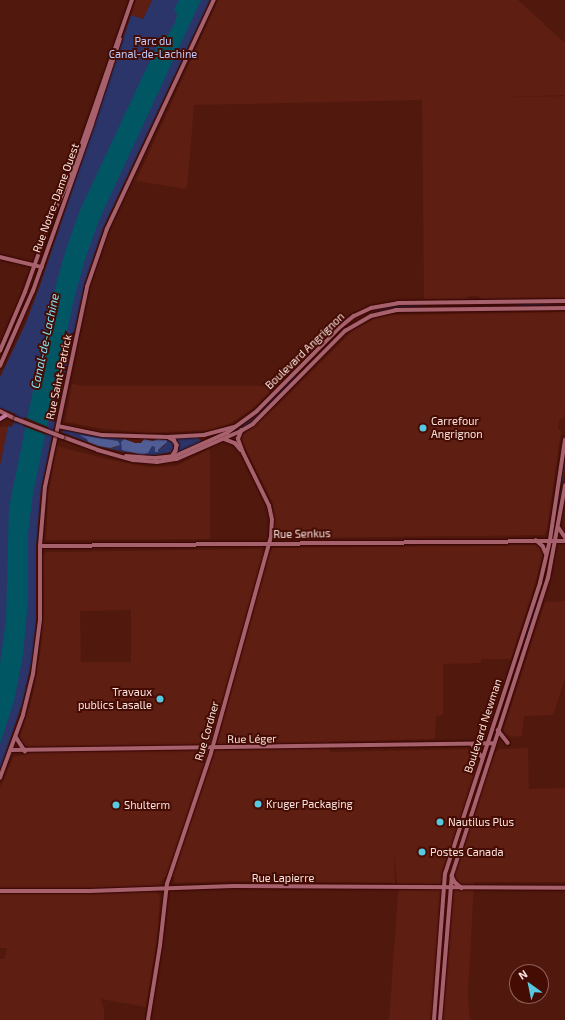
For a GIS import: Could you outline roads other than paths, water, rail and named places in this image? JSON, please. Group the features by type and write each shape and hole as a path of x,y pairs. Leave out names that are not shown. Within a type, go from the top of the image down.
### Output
{"main road":[{"name":"Rue Notre-Dame Ouest","path":"0,366 26,311 42,267 118,47 132,0"},
{"name":"Rue Saint-Patrick","path":"0,778 16,737 28,697 37,650 40,611 40,546 45,487 83,303 104,236 214,0"},
{"name":"Rue Notre-Dame Ouest","path":"0,351 19,308 51,219 72,172 115,46 121,34"},
{"path":"0,257 42,267"},
{"name":"Boulevard Angrignon","path":"121,456 156,458 172,457 227,433 240,425 262,407 339,328 354,316 371,308 388,304 402,303 565,301"},
{"name":"Boulevard Angrignon","path":"0,411 16,419 63,437 121,456 148,462 169,461 181,458 241,431 264,414 344,333 358,322 371,316 400,310 565,308"},
{"name":"Boulevard Angrignon","path":"0,415 16,419"},
{"path":"0,419 5,416"},
{"path":"58,426 102,435 167,437 204,435 240,425"},
{"path":"241,431 238,439 243,453"},
{"path":"167,437 173,439 176,444 177,449 172,457"},
{"path":"224,439 235,443 243,453"},
{"name":"Boulevard Newman","path":"434,1020 443,888 448,862 533,605 550,540 565,440"},
{"name":"Rue Cordner","path":"148,1020 160,946 166,888 212,748 269,543 272,526 269,506 243,453"},
{"name":"Boulevard Newman","path":"440,1020 452,875 543,594 559,527 565,486"},
{"path":"559,527 565,537"},
{"path":"536,540 543,546 547,554"},
{"name":"Rue Senkus","path":"40,546 536,540 565,541"},
{"path":"498,730 508,743"},
{"path":"16,737 25,751"},
{"name":"Rue Léger","path":"11,750 25,751 494,743"},
{"path":"472,744 482,758"},
{"path":"452,875 456,882 463,888"},
{"name":"Rue Lapierre","path":"0,891 233,886 565,888"}],"water":[{"name":"Canal-de-Lachine","path":"179,0 201,0 100,218 85,259 73,303 33,493 28,533 28,600 23,655 14,701 0,744 0,664 6,620 9,507 52,299 66,249 80,210 161,37 167,36 174,25 177,16 176,11 174,10"}],"place":[{"name":"Carrefour Angrignon","path":"423,428"},
{"name":"Travaux publics Lasalle","path":"160,699"},
{"name":"Kruger Packaging","path":"258,804"},
{"name":"Shulterm","path":"116,805"},
{"name":"Nautilus Plus","path":"440,822"},
{"name":"Postes Canada","path":"422,852"}],"park label":[{"name":"Parc du Canal-de-Lachine","path":"153,48"}]}
